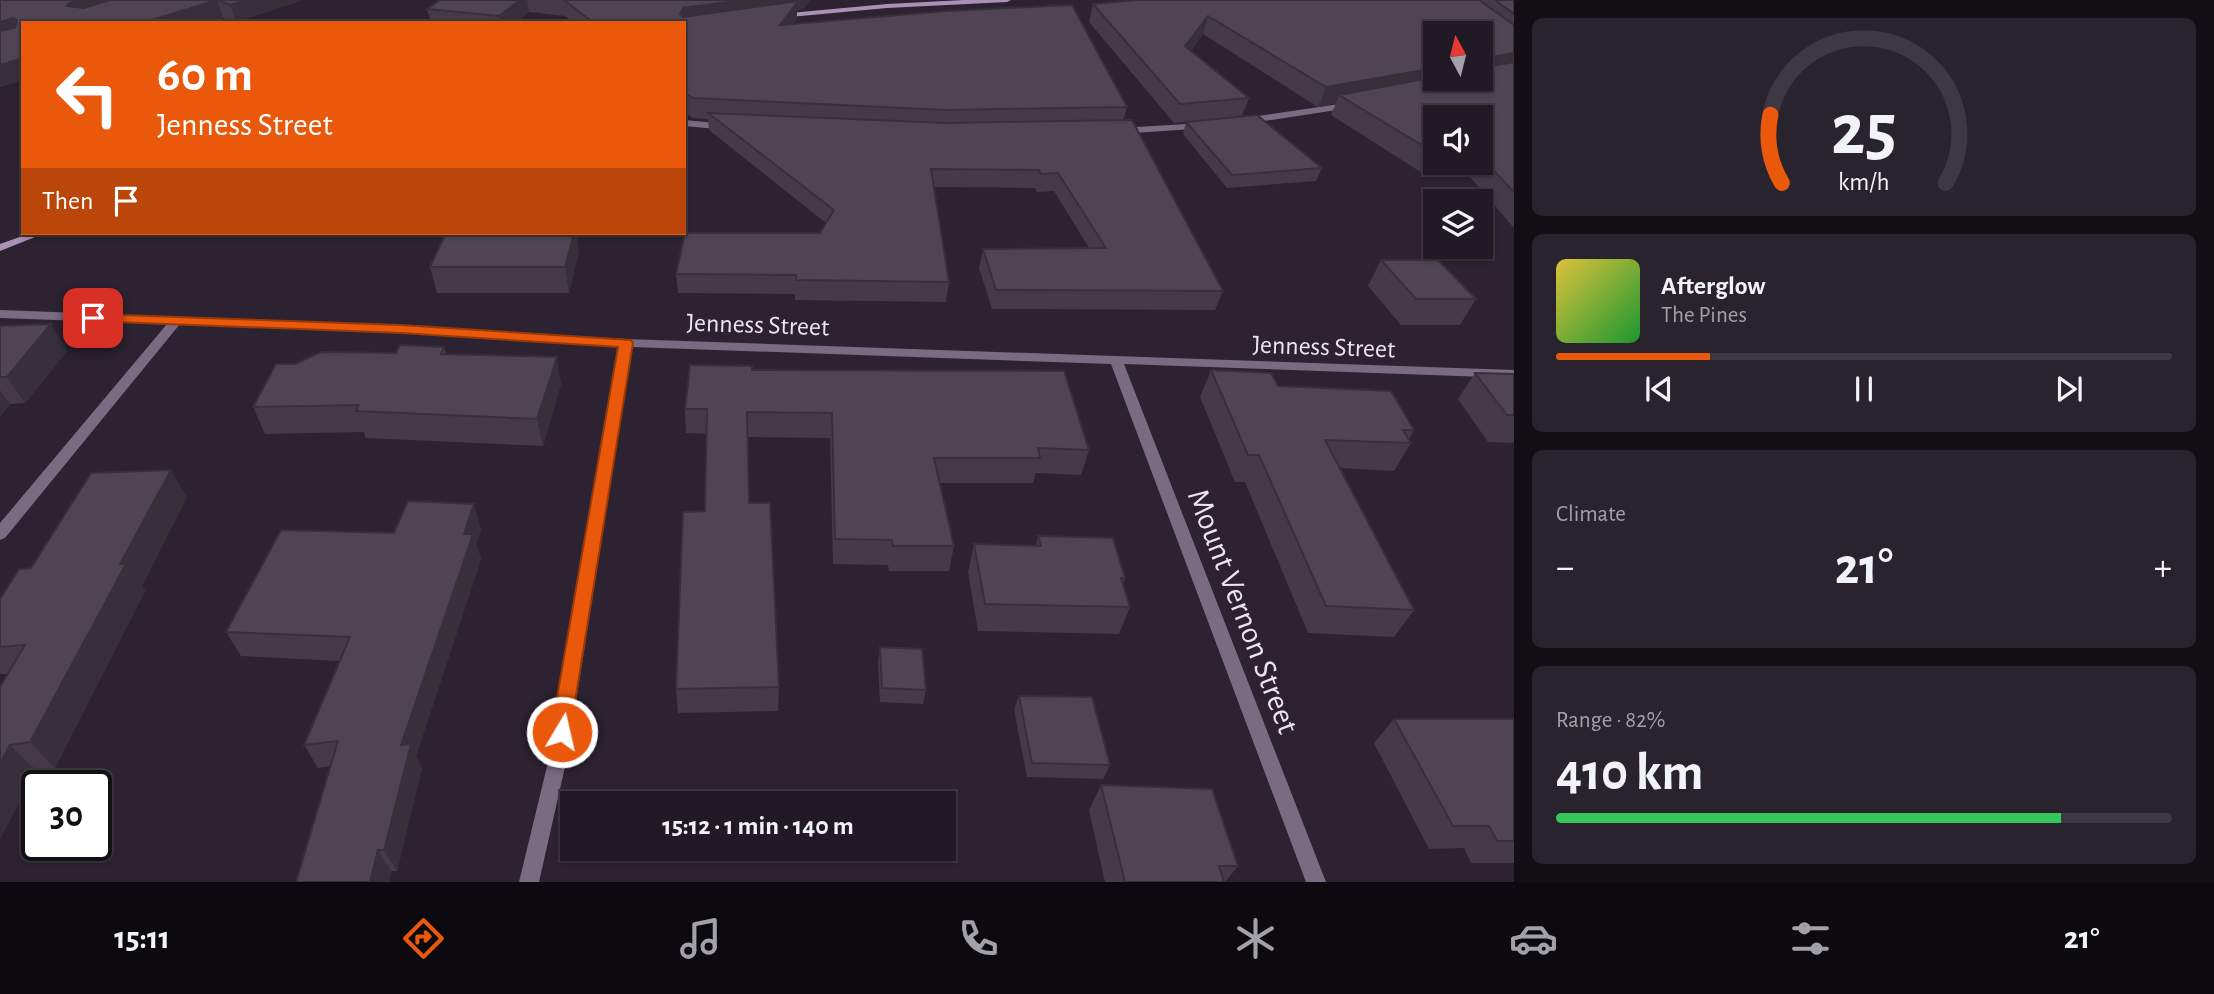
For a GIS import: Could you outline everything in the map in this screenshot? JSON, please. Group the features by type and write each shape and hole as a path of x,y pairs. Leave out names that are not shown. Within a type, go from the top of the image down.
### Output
{"main road":[{"path":"772,17 887,6 1007,0"},
{"path":"0,248 35,235"}],"street":[{"path":"1229,123 1359,104"},
{"path":"686,123 740,127"},
{"path":"1109,132 1216,125"},
{"name":"Jenness Street","path":"0,314 401,329 626,343 1514,374"},
{"path":"0,534 177,320"},
{"path":"529,882 558,758 626,343"},
{"name":"Mount Vernon Street","path":"1117,362 1316,882"}],"building":[{"path":"0,0 80,0 67,6 84,8 110,0 217,0 149,21 21,21 21,59 0,65 0,31 15,28 17,20 13,18 0,22"},
{"path":"217,0 246,0 230,5"},
{"path":"440,0 520,0 499,16 427,9"},
{"path":"564,0 743,0 683,8 680,14 683,17 798,1 780,25 947,11 1072,5 1127,107 945,110 693,98 686,93 686,21 591,21"},
{"path":"1138,0 1479,0 1514,25 1514,53 1493,57 1493,21 1423,21 1423,70 1326,87 1208,16 1185,46 1249,98 1180,104 1093,4"},
{"path":"1495,0 1514,0 1514,14"},
{"path":"1514,62 1514,192 1493,170 1493,105 1423,105 1423,146 1339,95 1423,79 1423,91 1493,91 1493,66"},
{"path":"708,113 945,123 1132,120 1223,291 996,290 983,249 1106,248 1058,173 1041,174 1039,170 931,169 949,282 796,280 796,275 676,274 686,233 820,233 834,210"},
{"path":"1257,115 1322,168 1232,175 1186,122"},
{"path":"445,235 573,235 565,267 430,267"},
{"path":"1381,260 1438,260 1476,299 1416,299"},
{"path":"51,324 7,377 0,377 0,326"},
{"path":"400,345 444,347 441,354 557,357 537,419 356,411 359,405 253,407 276,364 295,364 321,352 396,353"},
{"path":"690,365 752,366 752,370 1064,371 1089,450 1038,448 1040,458 934,458 954,546 893,546 892,540 835,539 832,413 747,412 749,503 770,503 779,687 676,689 683,512 705,511 707,409 685,409"},
{"path":"1211,370 1271,373 1278,386 1391,391 1414,430 1403,430 1411,443 1325,440 1414,610 1326,606 1259,455 1248,455"},
{"path":"1475,373 1514,374 1514,415 1507,415"},
{"path":"171,470 120,564 126,564 30,742 10,745 0,763 0,687 25,645 0,647 0,599 19,569 31,568 91,473"},
{"path":"408,501 474,504 464,534 473,534 401,745 411,744 384,850 378,850 370,882 296,882 338,741 304,745 350,637 226,632 281,530 394,533"},
{"path":"1038,536 1113,538 1130,607 985,604 974,544 1041,546"},
{"path":"880,647 922,649 926,690 882,688"},
{"path":"1019,696 1092,697 1110,765 1032,763"},
{"path":"1394,719 1514,719 1514,841 1497,841 1489,826 1453,826"},
{"path":"1101,785 1212,789 1238,866 1219,866 1224,882 1125,882"}],"route":[{"path":"93,318 401,329 626,343 562,732"}]}
